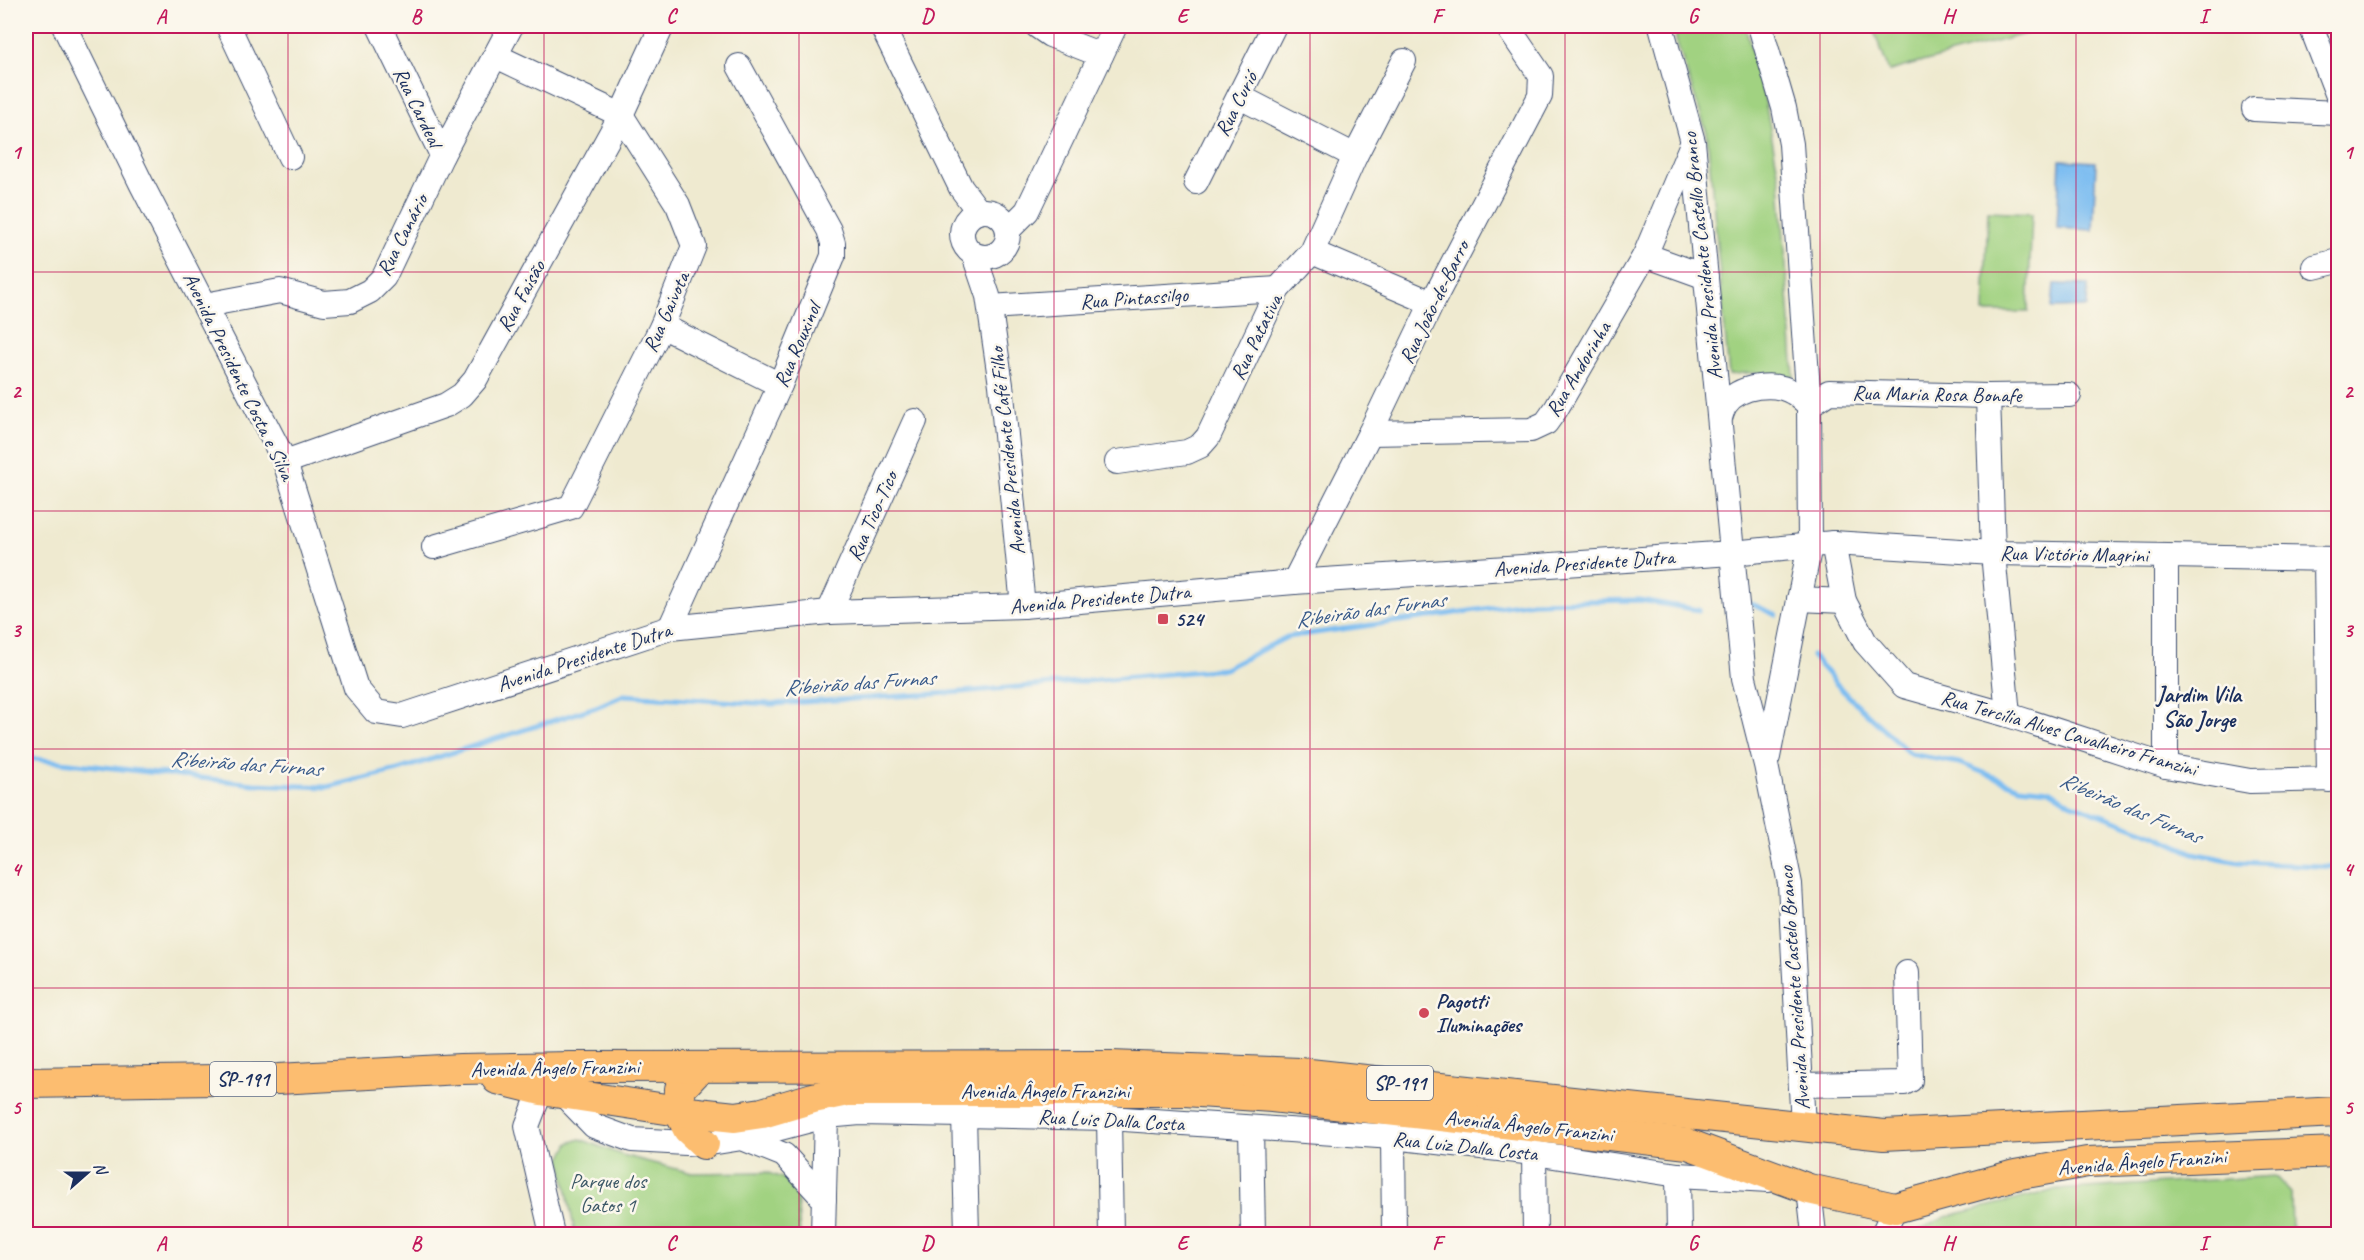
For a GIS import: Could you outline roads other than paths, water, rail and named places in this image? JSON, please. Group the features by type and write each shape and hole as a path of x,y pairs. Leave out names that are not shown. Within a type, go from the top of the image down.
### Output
{"main road":[{"name":"Avenida Ângelo Franzini","path":"556,1084 701,1067 1099,1065 1300,1072 1884,1135 2338,1112"},
{"path":"701,1067 680,1089 679,1111 688,1129 704,1144"},
{"name":"Avenida Ângelo Franzini","path":"26,1083 278,1079 460,1069 556,1084 679,1111 735,1117 762,1113 813,1098 858,1091 1185,1091 1272,1097 1688,1144 1801,1185 1889,1221 2015,1175 2086,1162 2338,1152"}],"street":[{"name":"Avenida Presidente Costa e Silva","path":"64,26 142,185 285,462 356,688 376,712 402,716"},
{"path":"228,26 290,157"},
{"name":"Rua Cardeal","path":"379,26 442,155"},
{"name":"Rua Canário","path":"205,305 280,291 324,303 350,301 370,291 384,277 442,155 511,26"},
{"name":"Rua Faisão","path":"285,462 446,405 462,395 475,380 621,115 662,26"},
{"name":"Avenida Presidente Café Filho","path":"882,26 961,188 968,245 989,302 1002,385 1023,606"},
{"path":"1037,26 1050,35 1101,56"},
{"path":"1027,212 985,212 966,221 968,245 988,258 1005,241 1027,212 1115,26"},
{"name":"Rua Curió","path":"1196,182 1274,26"},
{"name":"Rua João-de-Barro","path":"1294,582 1370,433 1432,303 1540,96 1541,76 1507,26"},
{"name":"Avenida Presidente Castello Branco","path":"1660,26 1693,142 1744,678"},
{"path":"1760,26 1784,108 1791,144 1821,544 1799,599 1766,765"},
{"path":"2311,26 2338,96"},
{"path":"496,56 621,115"},
{"name":"Rua Patativa","path":"1117,462 1187,452 1200,446 1208,437 1278,289 1312,252 1355,156 1404,61"},
{"name":"Rua Rouxinol","path":"670,627 780,385 833,256 833,243 829,230 739,66"},
{"path":"1240,97 1355,156"},
{"path":"2254,110 2338,113"},
{"name":"Rua Gaivota","path":"434,547 572,507 662,326 694,246 678,205 621,115"},
{"name":"Rua Andorinha","path":"1370,433 1531,430 1546,423 1645,255 1693,142"},
{"name":"Avenida Presidente Café Filho","path":"961,188 985,212"},
{"path":"985,212 1003,219 1005,241"},
{"name":"Avenida Presidente Café Filho","path":"989,302 1005,241"},
{"path":"1312,252 1432,303"},
{"path":"1645,255 1706,277"},
{"path":"2314,267 2338,261"},
{"name":"Rua Pintassilgo","path":"989,302 1278,289"},
{"path":"662,326 780,385"},
{"name":"Avenida Presidente Castello Branco","path":"1720,418 1726,404 1740,393 1756,387 1773,386 1794,392 1809,405"},
{"name":"Rua Maria Rosa Bonafe","path":"1809,405 1829,392 1988,396 2070,395"},
{"path":"1988,396 1993,553 2007,715"},
{"name":"Rua Tico-Tico","path":"829,612 915,421"},
{"name":"Avenida Presidente Dutra","path":"402,716 670,627 829,612 1023,606 1294,582 1732,553 1821,544"},
{"name":"Rua Victório Magrini","path":"1821,544 1993,553 2332,559"},
{"name":"Rua Tercília Alves Cavalheiro Franzini","path":"1821,544 1844,601 1865,642 1904,686 2007,715 2166,765 2250,781 2334,780"},
{"path":"2166,556 2166,765"},
{"path":"2332,559 2334,780"},
{"path":"1799,599 1844,601"},
{"path":"1744,678 1782,679"},
{"name":"Avenida Presidente Castelo Branco","path":"1744,678 1766,765 1790,884 1803,1126"},
{"path":"1801,1085 1904,1083 1910,1080 1906,973"},
{"path":"552,1234 527,1126 556,1084"},
{"name":"Rua Luis Dalla Costa","path":"556,1084 594,1126 632,1140 704,1144 742,1138 826,1116 860,1113 1109,1118 1251,1128"},
{"path":"823,1234 826,1116"},
{"path":"964,1116 967,1234"},
{"path":"1109,1118 1111,1234"},
{"path":"1251,1128 1253,1234"},
{"name":"Rua Luiz Dalla Costa","path":"1251,1128 1393,1137 1534,1153 1678,1175 1801,1185"},
{"path":"1393,1137 1394,1234"},
{"path":"742,1138 784,1155 824,1199"},
{"path":"1534,1153 1535,1234"},
{"path":"1678,1175 1679,1234"},
{"path":"1801,1185 1814,1234"}],"water":[{"path":"2060,160 2096,162 2093,230 2057,228"},
{"path":"2054,284 2088,285 2087,307 2052,308"}],"waterway":[{"name":"Ribeirão das Furnas","path":"26,758 254,784 327,787 398,770 596,707 624,695 771,704 950,693 1224,669 1287,637 1533,602 1640,600 1699,610"},
{"name":"Ribeirão das Furnas","path":"1752,604 1776,615"},
{"name":"Ribeirão das Furnas","path":"1812,656 1842,690 1910,754 1959,763 2020,787 2050,790 2070,803 2157,836 2193,853 2239,862 2338,867"}],"place":[{"name":"524","path":"1163,619"},
{"name":"Pagotti Iluminações","path":"1424,1013"}],"district":[{"name":"Jardim Vila São Jorge","path":"2199,706"}],"park label":[{"name":"Parque dos Gatos 1","path":"608,1193"}]}
